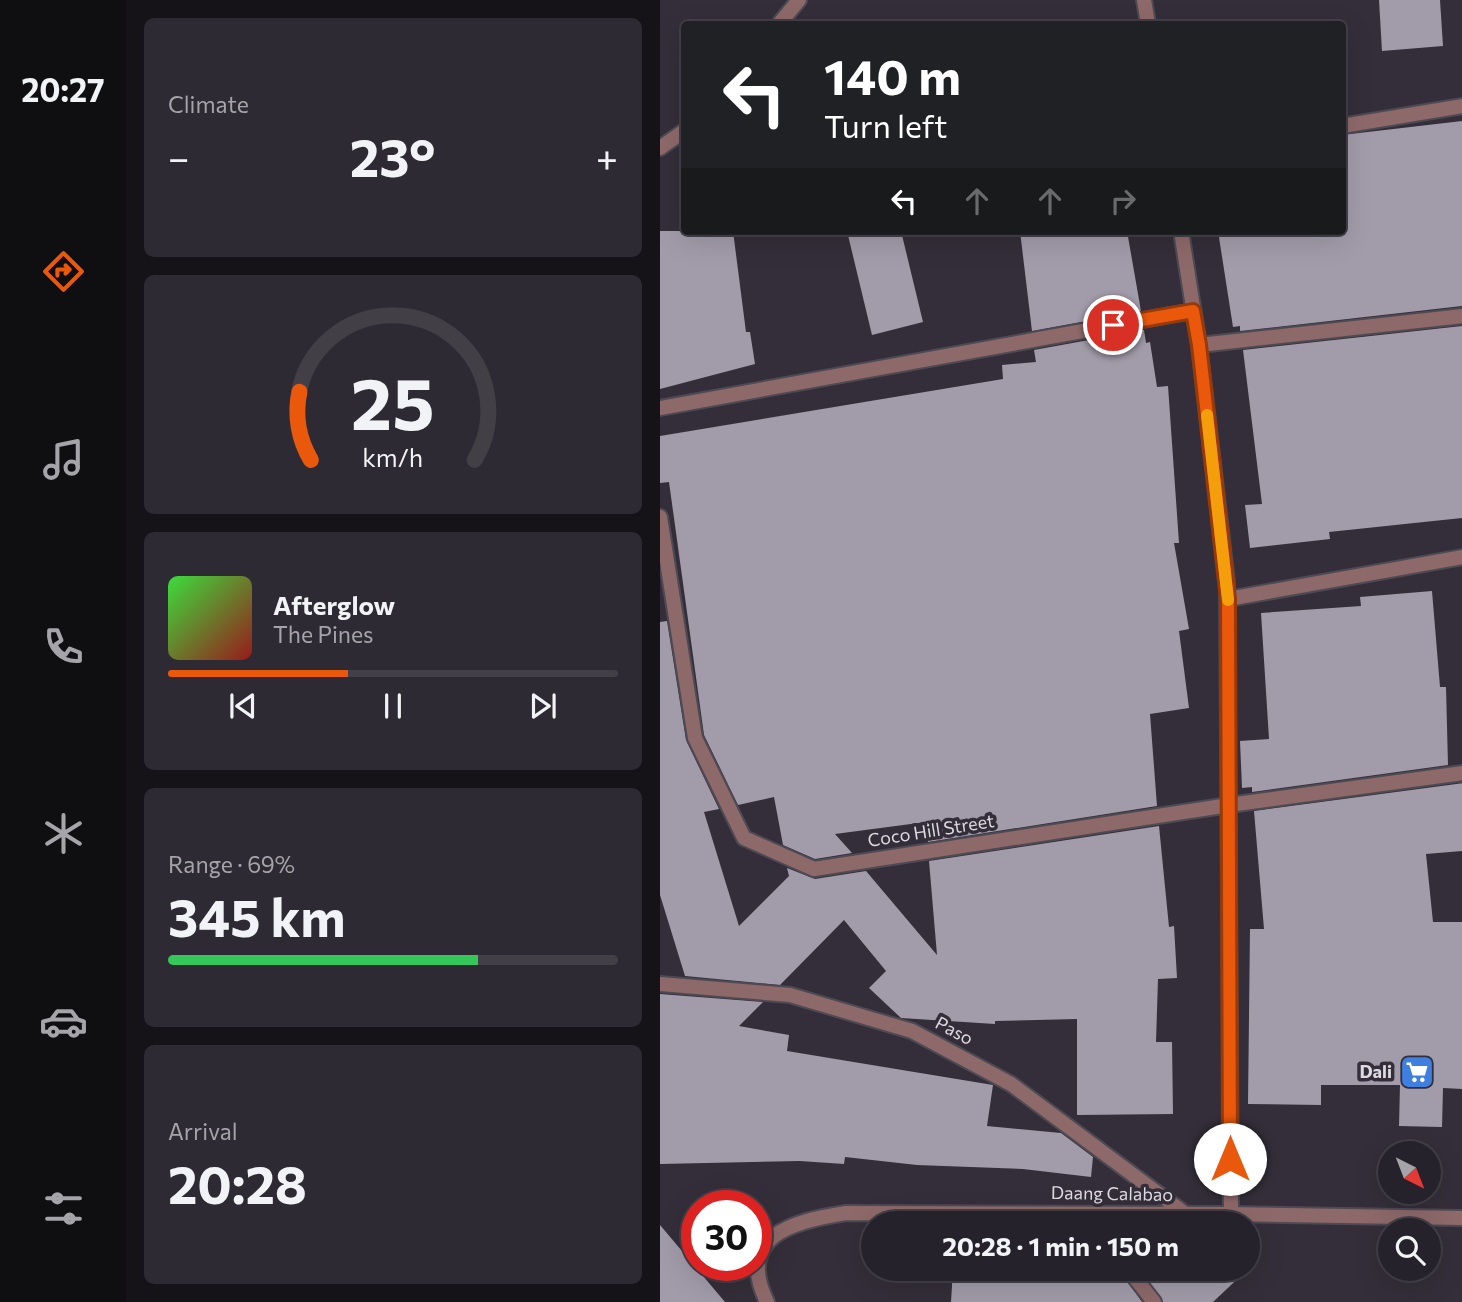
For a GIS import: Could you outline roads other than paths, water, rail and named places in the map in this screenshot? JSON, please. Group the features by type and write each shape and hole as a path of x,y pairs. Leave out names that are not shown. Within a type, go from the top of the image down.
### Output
{"street":[{"path":"782,21 799,0"},
{"path":"1144,0 1148,21"},
{"path":"1346,125 1462,106"},
{"path":"660,148 681,133"},
{"path":"1182,235 1199,345 1228,599 1230,1211"},
{"path":"660,408 1193,311"},
{"path":"1199,345 1462,316"},
{"name":"Coco Hill Street","path":"660,517 695,738 744,838 814,869 1229,805 1462,773"},
{"path":"1228,599 1462,557"},
{"name":"Paso","path":"660,984 790,995 912,1031 1011,1084 1183,1211"},
{"name":"Daang Calabao","path":"767,1302 757,1281 757,1259 767,1243 784,1228 806,1219 861,1213"},
{"name":"Daang Calabao","path":"1260,1215 1462,1218"},
{"path":"1137,1281 1154,1302"}],"place":[{"name":"Dali","path":"1417,1072"}]}
